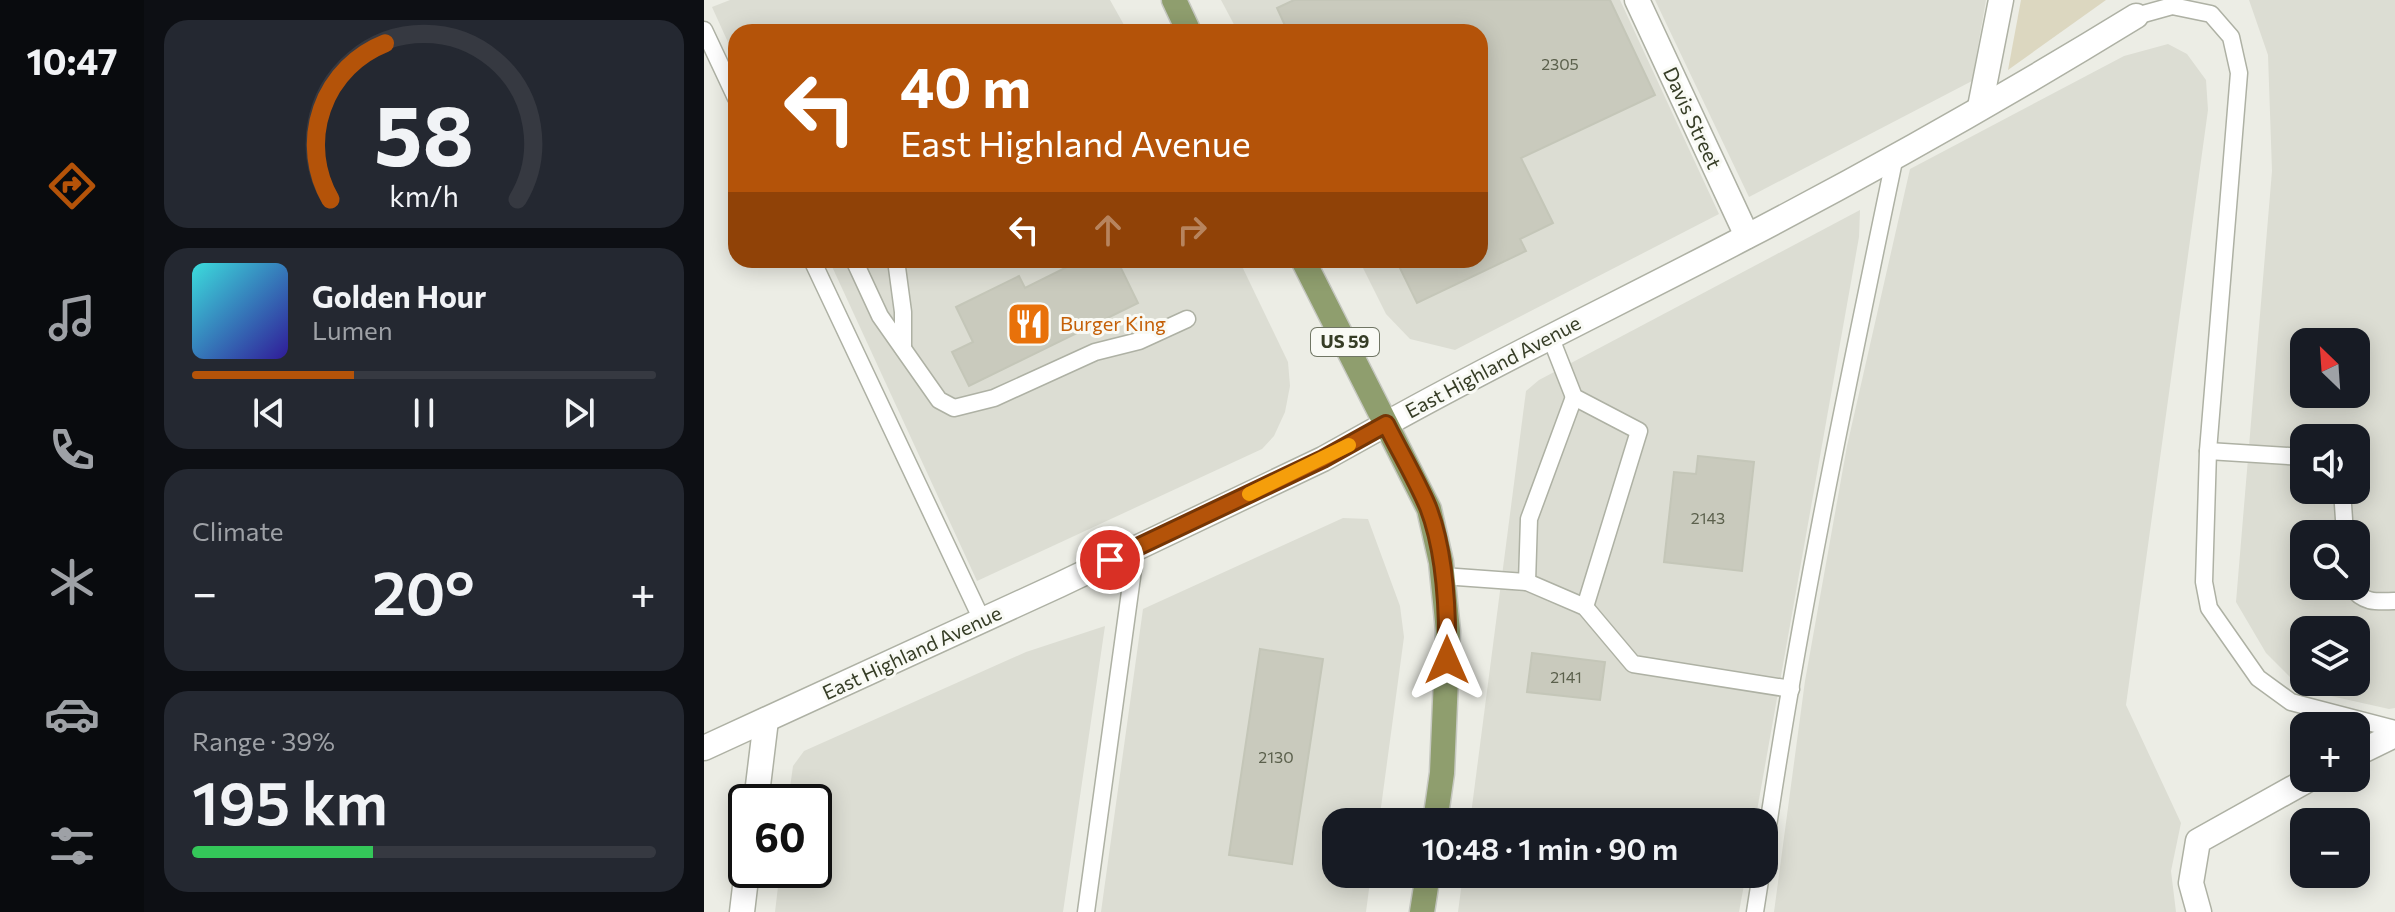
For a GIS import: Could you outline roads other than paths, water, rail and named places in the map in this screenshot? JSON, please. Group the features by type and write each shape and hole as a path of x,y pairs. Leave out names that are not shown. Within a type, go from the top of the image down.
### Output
{"main road":[{"path":"1174,0 1185,24"},
{"name":"US 59","path":"1307,268 1429,509 1443,576 1448,631 1442,773 1437,808"},
{"path":"1422,912 1426,888"}],"street":[{"name":"Davis Street","path":"1637,0 1747,236"},
{"path":"1980,107 2001,0"},
{"name":"East Highland Avenue","path":"704,748 1323,459 1550,336 1747,236 1895,156 2057,65 2136,16"},
{"path":"758,784 766,720"},
{"path":"2370,746 2395,732"},
{"path":"2199,912 2191,883 2198,841 2290,790"},
{"path":"742,912 745,888"}],"lane":[{"path":"2136,16 2172,6 2211,14 2231,37 2239,73 2208,451 2204,582 2209,608 2258,678 2291,702 2395,732"},
{"path":"704,30 728,81"},
{"path":"1771,808 1843,406 1895,156"},
{"path":"816,268 982,620"},
{"path":"858,268 880,316 939,400 954,408 994,398 1095,352 1139,341 1187,319"},
{"path":"897,268 903,312 903,348"},
{"path":"1550,336 1574,397 1639,431 1585,607"},
{"path":"1527,582 1529,519 1574,397"},
{"path":"2208,451 2290,456"},
{"path":"1086,912 1136,548"},
{"path":"1443,576 1527,582 1585,607 1633,664 1791,689"},
{"path":"2366,600 2395,601"},
{"path":"1755,912 1759,888"}],"place":[{"name":"Burger King","path":"1029,324"}]}
